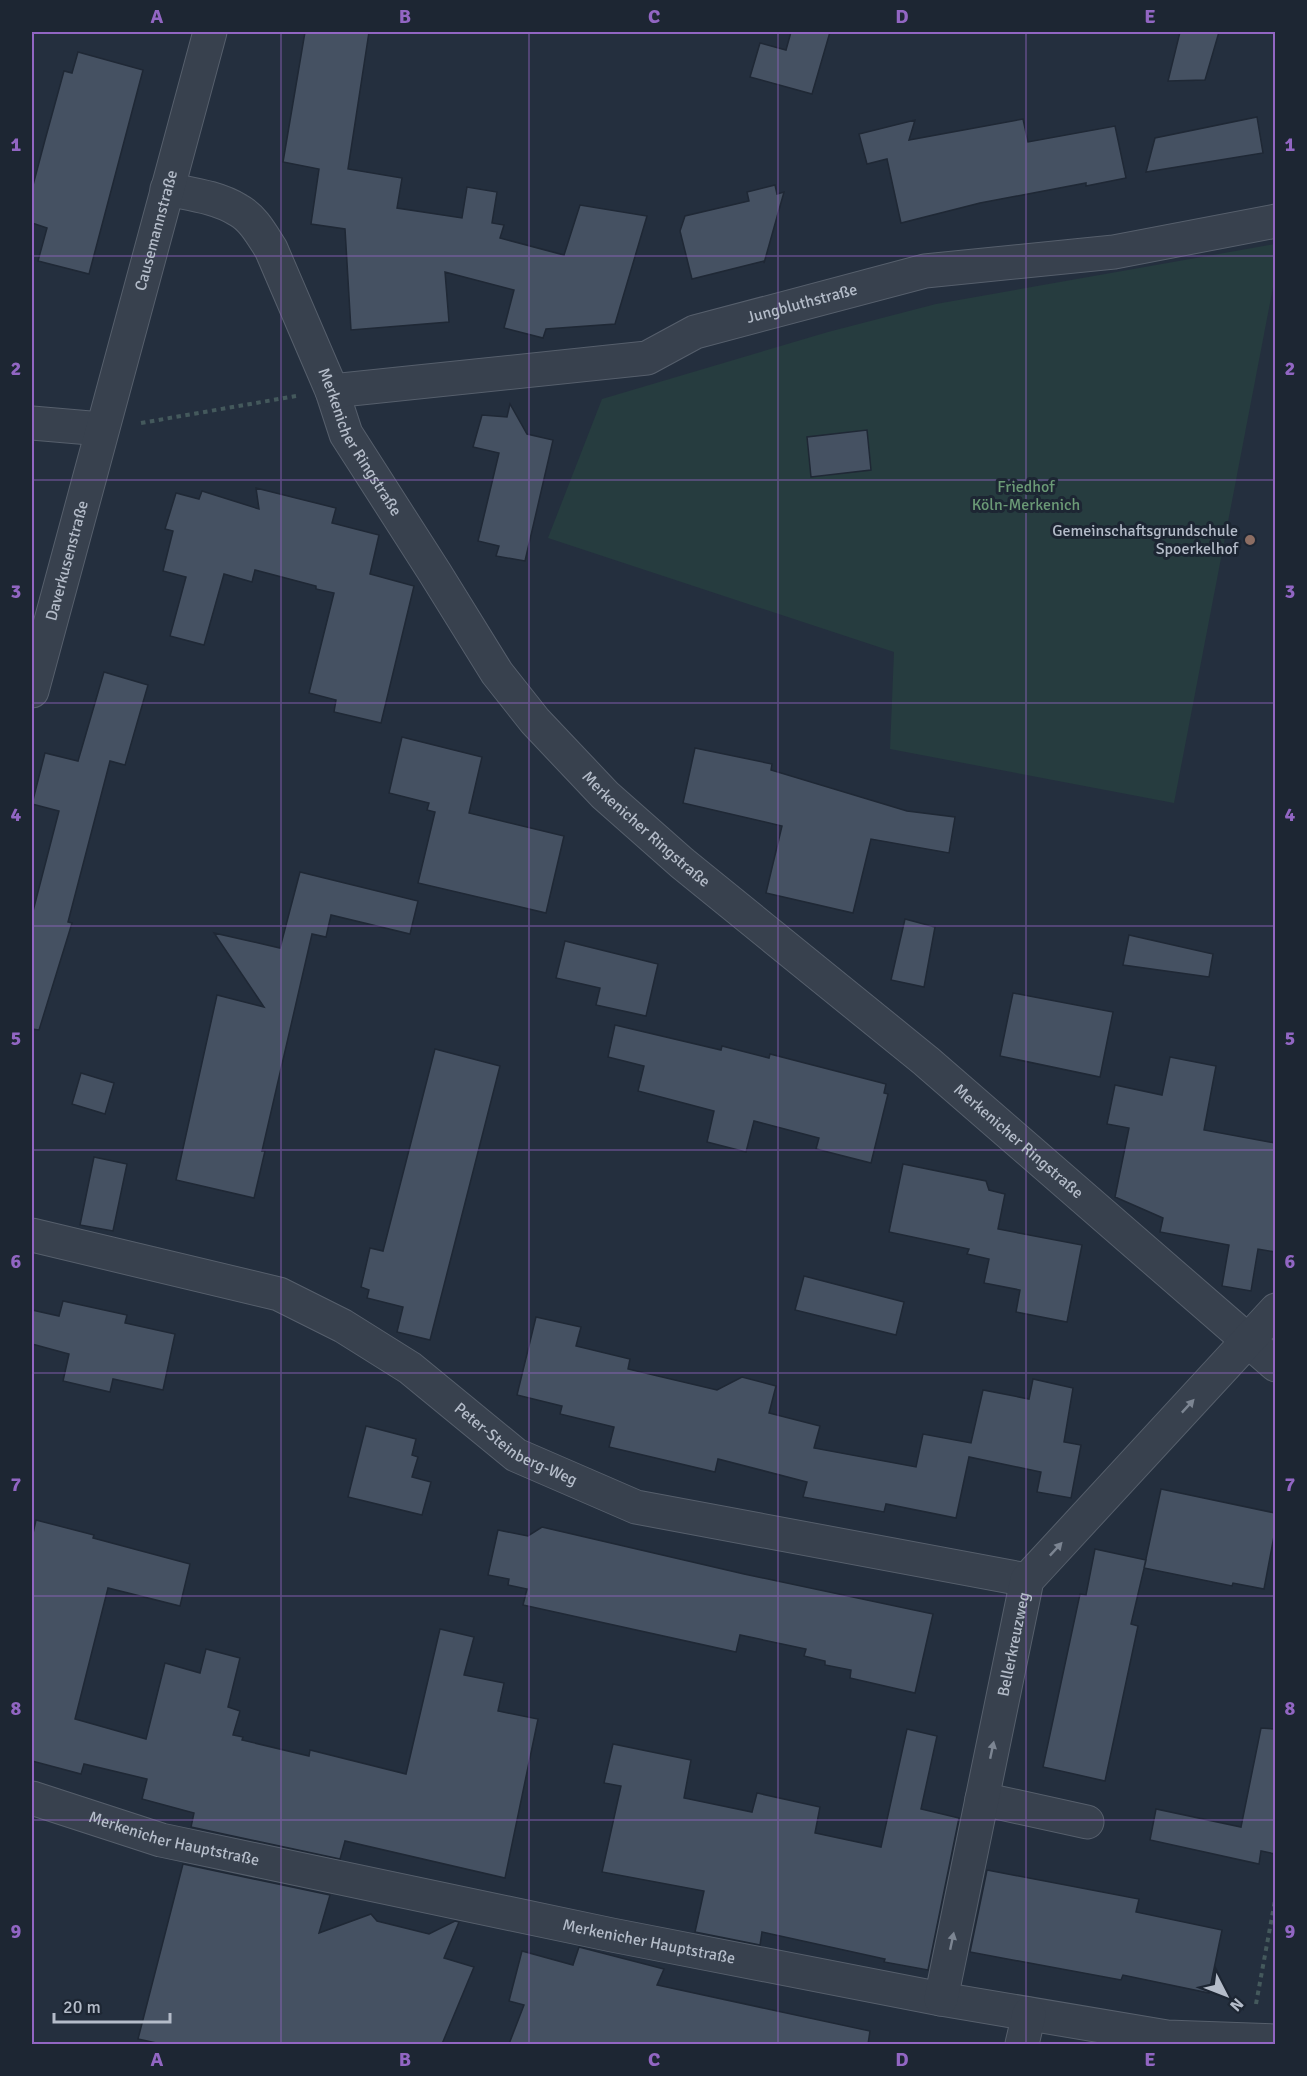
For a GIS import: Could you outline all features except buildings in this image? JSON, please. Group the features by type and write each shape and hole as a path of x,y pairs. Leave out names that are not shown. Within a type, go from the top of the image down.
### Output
{"street":[{"name":"Causemannstraße","path":"102,429 210,32"},
{"name":"Merkenicher Ringstraße","path":"167,189 215,200 240,210 258,228 271,249 332,391 346,434 497,673 535,721 605,795 682,863 926,1061 1275,1365"},
{"name":"Jungbluthstraße","path":"332,391 647,358 695,332 925,271 1114,252 1275,221"},
{"path":"32,423 102,429"},
{"name":"Daverkusenstraße","path":"32,691 102,429"},
{"name":"Peter-Steinberg-Weg","path":"32,1235 279,1294 343,1326 410,1368 516,1455 636,1507 1027,1580"},
{"name":"Bellerkreuzweg","path":"940,1999 1027,1580 1249,1341 1275,1310"},
{"name":"Merkenicher Hauptstraße","path":"32,1798 161,1840 612,1935 940,1999 1026,2029 1262,2040"},
{"path":"982,1799 1087,1822"}],"path":[{"path":"102,429 332,391"},
{"path":"1262,2040 1275,1895"}],"green space":[{"name":"Friedhof Köln-Merkenich","path":"1275,244 1275,277 1174,803 890,749 894,652 548,538 602,399 828,332 936,304"}],"place":[{"name":"Gemeinschaftsgrundschule Spoerkelhof","path":"1250,540"}]}
